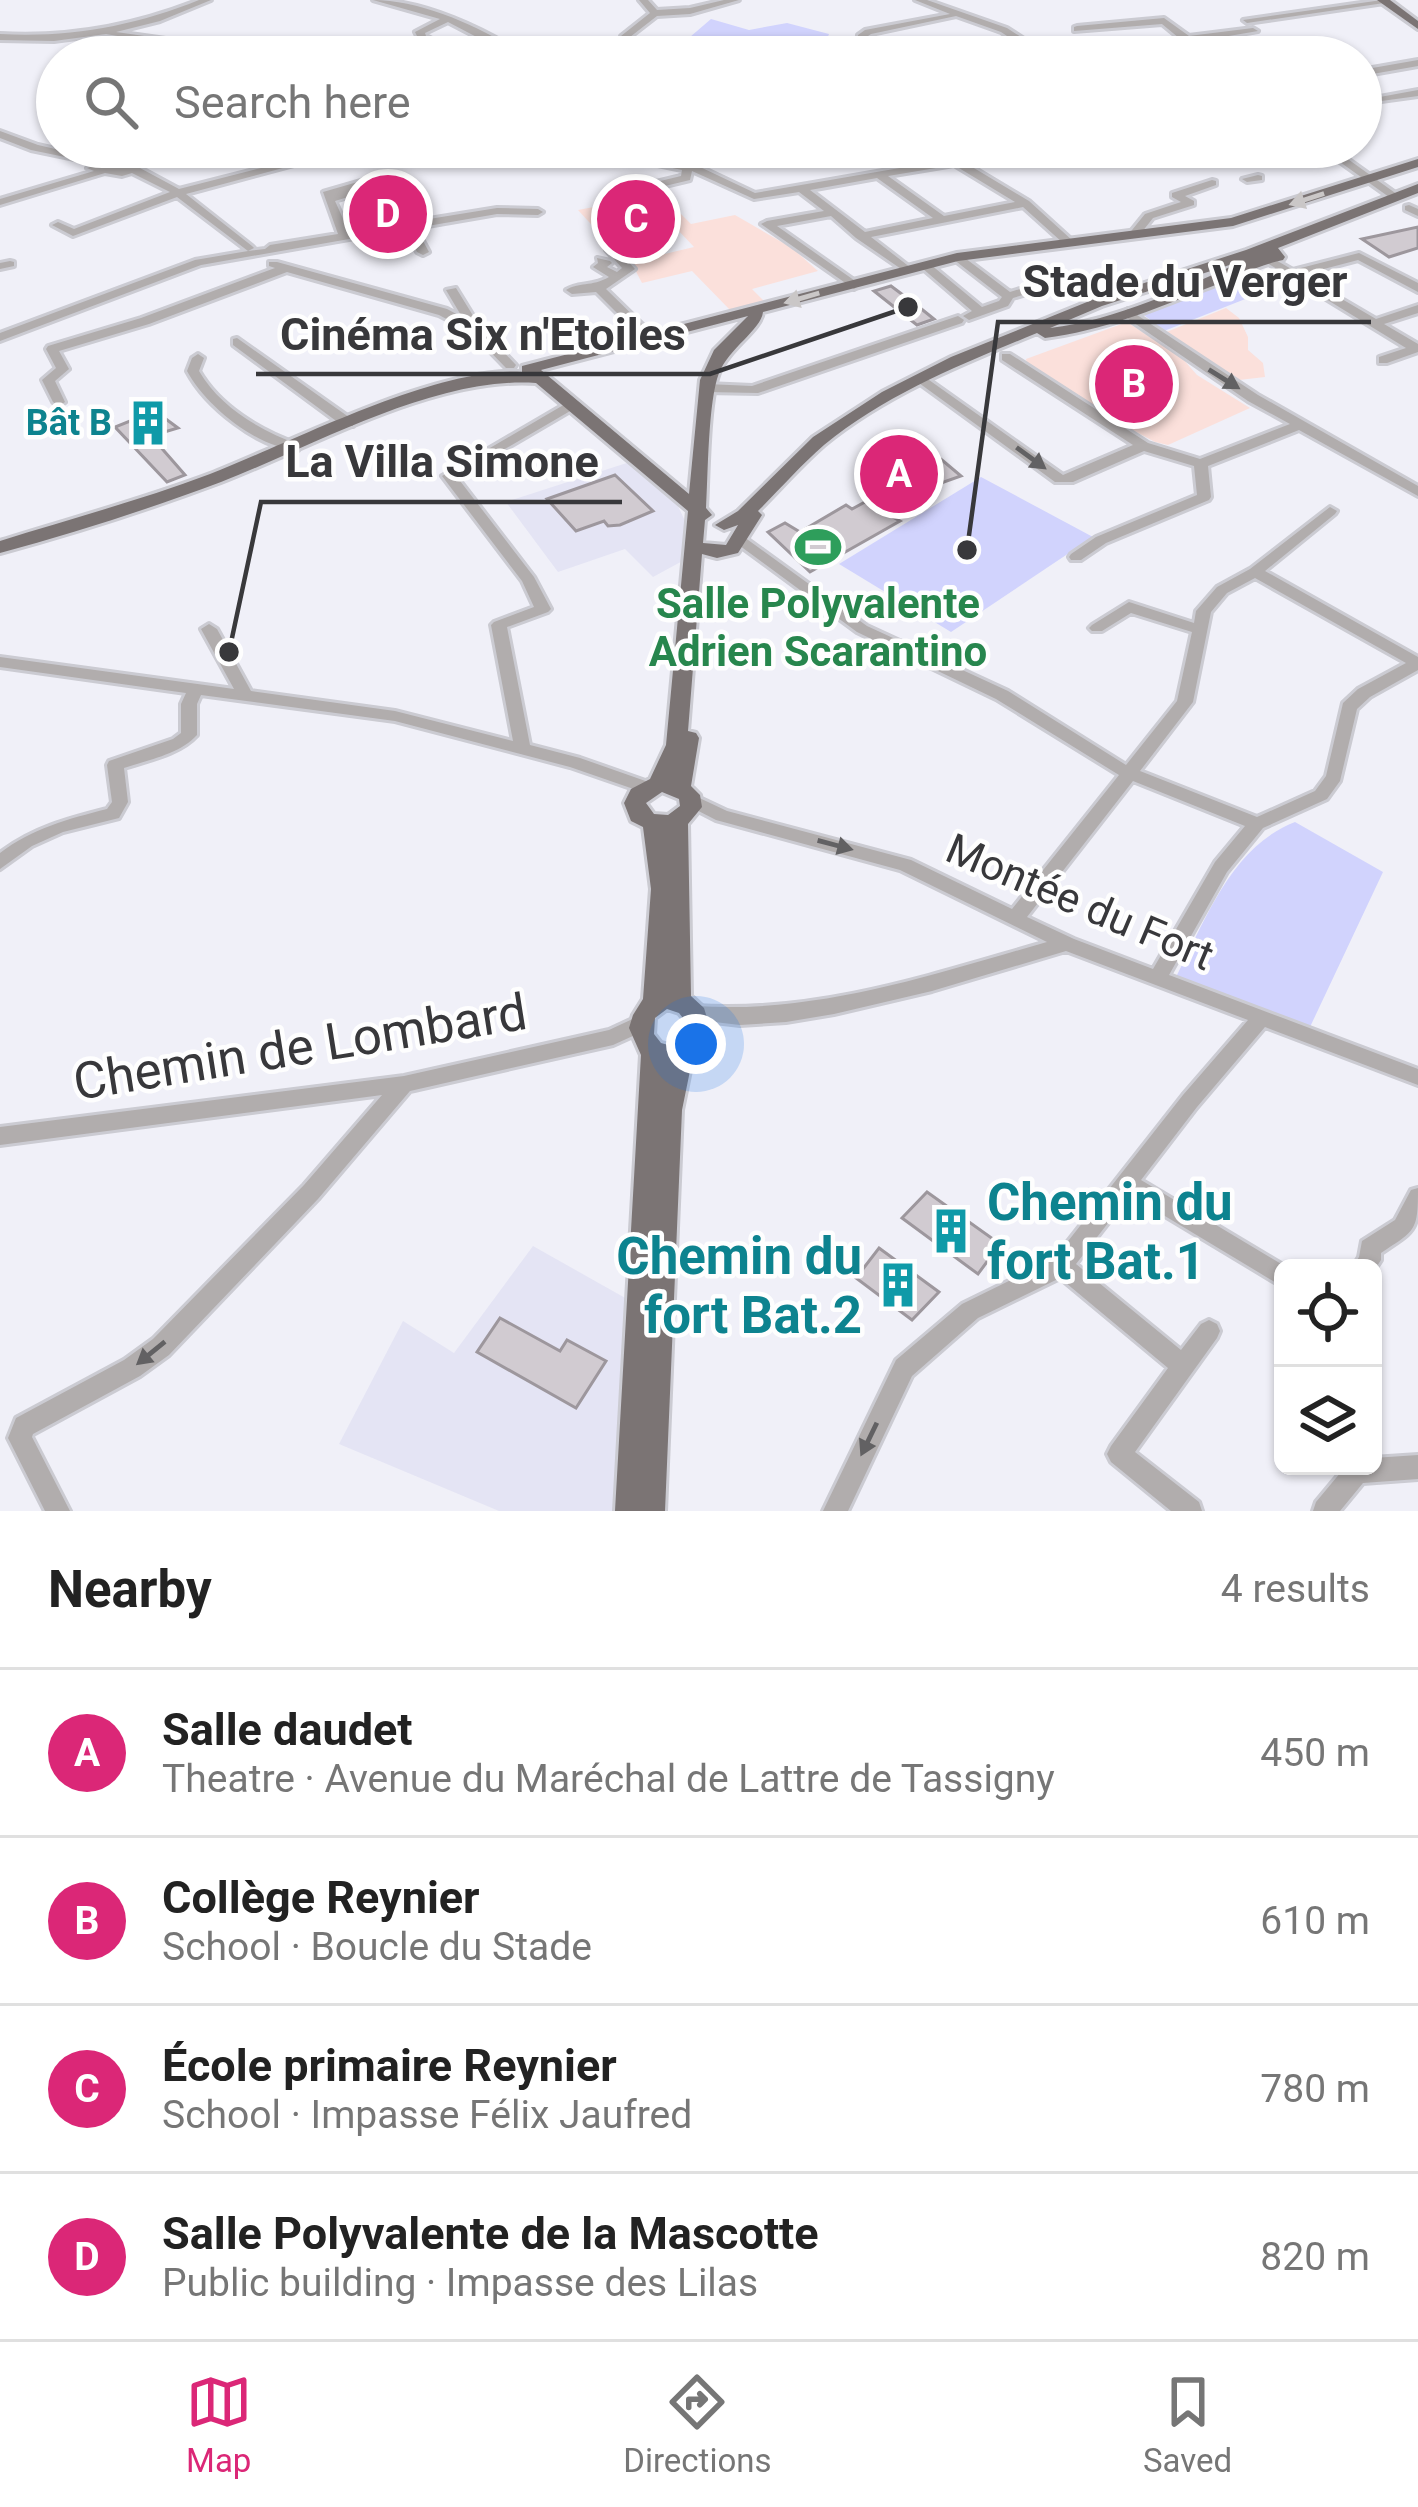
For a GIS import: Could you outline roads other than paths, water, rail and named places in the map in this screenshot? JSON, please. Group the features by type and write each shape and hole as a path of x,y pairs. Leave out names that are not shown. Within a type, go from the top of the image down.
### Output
{"main road":[{"path":"1386,2 1418,26"},
{"path":"0,547 268,448 293,448 348,423 511,369 755,312 957,257 1233,222 1418,163"},
{"path":"650,1511 669,1110 662,911 691,722 699,576 721,536 819,441 888,395 987,346 1065,324 1086,328 1271,259 1278,245 1407,200"},
{"path":"721,536 827,443 995,350 1065,324 1117,296 1271,259"},
{"path":"721,536 707,388 720,353 756,320 755,312"},
{"path":"511,369 572,404 721,536"},
{"path":"630,1511 668,1028"}],"street":[{"path":"90,36 109,34 207,0"},
{"path":"377,0 449,19 482,36"},
{"path":"643,0 655,13"},
{"path":"625,36 655,13 709,8 735,0"},
{"path":"919,0 1013,36"},
{"path":"1247,20 1404,0"},
{"path":"863,36 957,14"},
{"path":"421,36 420,32 449,19"},
{"path":"1084,36 1077,29 1164,21 1183,36"},
{"path":"1223,36 1253,31"},
{"path":"109,34 123,36"},
{"path":"4,40 36,41"},
{"path":"1382,70 1418,64"},
{"path":"1382,98 1418,93"},
{"path":"0,134 36,148"},
{"path":"0,144 14,141"},
{"path":"0,202 92,168"},
{"path":"120,168 132,169 179,193 283,269 430,308 476,329"},
{"path":"58,225 73,233 179,193 275,168"},
{"path":"623,193 686,178 688,168"},
{"path":"692,168 791,219"},
{"path":"754,196 918,168"},
{"path":"968,168 1025,203 1067,241"},
{"path":"1351,168 1407,200"},
{"path":"880,175 941,219"},
{"path":"1134,235 1149,216 1190,203 1176,195 1212,183"},
{"path":"801,188 907,270"},
{"path":"329,199 345,236"},
{"path":"860,236 1025,203"},
{"path":"0,337 133,284 233,255 497,211 538,212"},
{"path":"832,213 767,224 854,285"},
{"path":"409,225 422,252"},
{"path":"572,290 599,288 629,269 612,250"},
{"path":"1271,259 1359,256 1418,288"},
{"path":"957,257 1008,296"},
{"path":"1271,259 1418,348"},
{"path":"601,260 606,263 599,267 614,275"},
{"path":"926,266 969,315"},
{"path":"58,402 48,380 63,369 52,349 145,321 283,269"},
{"path":"707,388 753,390 1004,303 1008,296 1083,277 1117,296"},
{"path":"599,288 649,338"},
{"path":"452,290 476,329 511,369"},
{"path":"1376,323 1418,309"},
{"path":"1128,313 1195,361 1418,493"},
{"path":"237,342 348,423"},
{"path":"1383,360 1418,348"},
{"path":"1006,357 1143,446 1201,464 1302,424"},
{"path":"198,358 194,371 200,384 268,448"},
{"path":"931,386 1060,478 1068,479 1143,446"},
{"path":"523,751 499,626 543,608 529,580 449,476 572,404"},
{"path":"1076,557 1101,540 1204,497 1201,464"},
{"path":"1016,918 1185,702 1204,611 1222,590 1255,572 1330,511"},
{"path":"721,536 862,629 1002,695 1132,775 1257,824"},
{"path":"1255,572 1418,663"},
{"path":"1097,628 1129,607 1201,630"},
{"path":"208,629 244,693"},
{"path":"0,662 395,716 574,762 676,805"},
{"path":"1157,978 1221,867 1257,824 1321,796 1334,777 1349,707 1364,693 1418,663"},
{"path":"0,862 26,842 59,827 113,814 120,802 115,765 179,743 189,735 189,704 196,687"},
{"name":"Montée du Fort","path":"676,805 905,866 1067,944 1418,1077"},
{"path":"668,1028 860,1001 1067,944"},
{"path":"835,1511 904,1368 970,1311 1062,1266 1262,1017"},
{"name":"Chemin de Lombard","path":"0,1136 404,1084 668,1028"},
{"path":"58,1511 20,1438 24,1426 132,1368 161,1347 236,1272 404,1084"},
{"path":"1129,1183 1274,1272"},
{"path":"1370,1259 1370,1248 1403,1227 1418,1197"},
{"path":"1062,1266 1182,1365"},
{"path":"1190,1511 1119,1454 1209,1331"},
{"path":"1324,1511 1357,1471 1418,1467"}],"place":[{"name":"Salle Polyvalente de la Mascotte","path":"388,214"},
{"name":"École primaire Reynier","path":"636,219"},
{"name":"Cinéma Six n'Etoiles","path":"908,307"},
{"name":"Collège Reynier","path":"1134,384"},
{"name":"Bât B","path":"148,423"},
{"name":"Salle daudet","path":"899,474"},
{"name":"Salle Polyvalente Adrien Scarantino","path":"818,547"},
{"name":"Stade du Verger","path":"967,550"},
{"name":"La Villa Simone","path":"229,652"},
{"name":"Chemin du fort Bat.1","path":"951,1231"},
{"name":"Chemin du fort Bat.2","path":"898,1285"}]}
